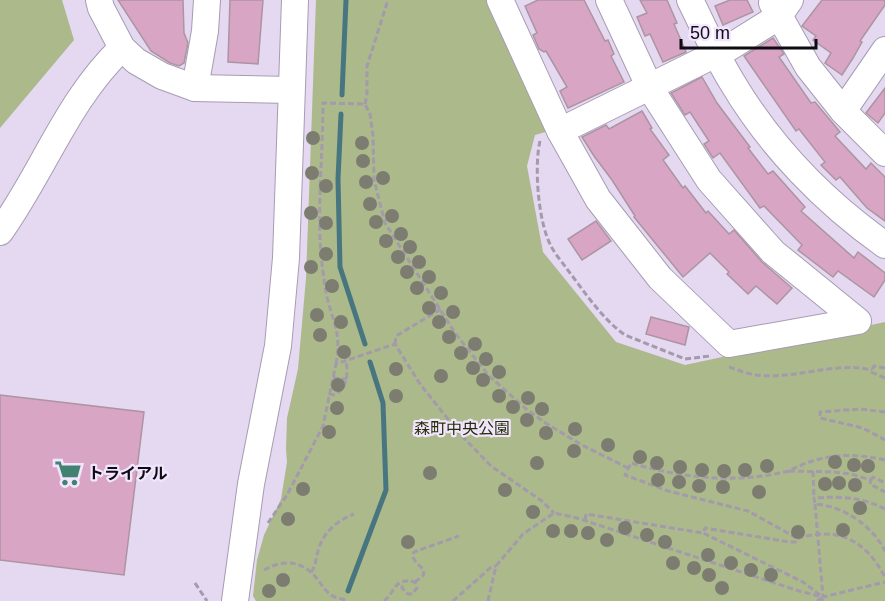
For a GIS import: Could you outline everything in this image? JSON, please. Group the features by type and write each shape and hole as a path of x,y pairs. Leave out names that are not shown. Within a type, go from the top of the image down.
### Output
{"street":[{"path":"99,0 100,8 123,48 136,61 162,76 195,87 291,90"},
{"path":"195,87 205,31 207,0"},
{"path":"235,601 250,484 278,346 286,258 295,0"},
{"path":"500,0 560,131 597,199 719,356 858,321 773,252 710,180 650,88 609,0"},
{"path":"690,0 716,55 753,116 810,183 860,228 885,245"},
{"path":"560,131 716,55 780,6 808,67 843,111 885,153"},
{"path":"0,232 17,208 85,91 104,65 123,48"},
{"path":"843,111 885,50"}],"path":[{"path":"388,0 367,66 368,95 365,104 373,136 374,180 385,223 455,333 506,394 544,422 605,458 628,468"},
{"path":"264,528 287,495 323,426 339,348 336,324 323,276 319,211 323,103 365,104"},
{"path":"560,131 540,141 537,158 537,181 545,231 551,247 583,291 618,330 626,336 685,359 719,356 755,375 852,367 872,370 871,372 885,378"},
{"path":"441,309 396,336 395,344 425,392 490,466 542,501 554,513 585,520 823,599"},
{"path":"336,364 395,344"},
{"path":"329,394 335,395 342,390 347,379 346,360"},
{"path":"872,370 874,366 885,369"},
{"path":"333,378 347,379"},
{"path":"885,412 841,409 820,412 820,418 863,428 885,440"},
{"path":"789,471 820,457 849,455 885,460"},
{"path":"795,542 795,537 748,511 668,491 625,475 631,463 655,470 710,478 752,477 789,471 813,471 851,474 871,480 873,477 885,483"},
{"path":"813,471 823,599"},
{"path":"871,480 870,484 885,492"},
{"path":"814,498 849,497 867,501 885,509"},
{"path":"815,504 848,513 870,530 885,551"},
{"path":"488,601 496,566 524,534 554,513"},
{"path":"311,572 316,566 320,543 328,531 342,519 354,514"},
{"path":"585,520 586,514 704,532 803,582 823,599"},
{"path":"704,532 705,528 795,542"},
{"path":"795,542 799,538 818,534 838,535 858,543 874,558 885,577"},
{"path":"384,601 390,597 393,587 401,582 415,582 423,576 424,571 412,556 414,552 459,537"},
{"path":"264,570 275,564 286,562 297,565 311,572 332,596 348,601"},
{"path":"453,601 489,568 496,566"},
{"path":"403,583 404,591 412,594 417,588 415,582"},
{"path":"818,601 885,582"},
{"path":"195,583 207,601"}],"green space":[{"path":"0,0 62,0 74,40 0,128"},
{"name":"森町中央公園","path":"316,0 487,0 549,131 535,135 527,166 543,252 616,342 685,365 885,322 885,601 256,601 253,596 257,560 264,535 281,499 287,462 287,418 298,369 306,278"}],"building":[{"path":"118,0 183,0 184,33 188,43 184,63 179,66 170,63 151,51"},
{"path":"230,0 263,0 258,64 228,62"},
{"path":"538,0 584,0 605,41 608,40 614,54 611,56 624,82 568,108 560,91 567,87 546,51 539,49 533,35 537,33 525,6"},
{"path":"640,0 667,0 686,52 663,62 650,34 645,36 637,17 647,13"},
{"path":"730,0 747,0 753,12 723,25 715,6"},
{"path":"822,0 885,0 885,5 860,41 862,42 842,75 825,63 831,53 813,40 816,36 802,26"},
{"path":"773,38 784,54 779,57 811,103 815,102 840,132 835,136 866,169 871,163 885,177 885,221 867,208 840,177 836,180 821,165 825,162 799,129 796,131 744,56"},
{"path":"702,77 717,103 768,174 773,171 805,207 801,211 854,258 858,252 885,273 885,280 874,297 838,271 833,277 798,250 802,245 764,206 760,208 720,153 713,158 704,144 709,141 690,112 685,115 671,93"},
{"path":"885,88 885,113 878,123 866,113"},
{"path":"642,111 652,128 650,129 669,155 663,160 683,188 685,186 706,213 708,211 729,234 734,230 762,262 792,288 777,304 756,286 748,294 727,274 729,272 710,253 683,277 634,217 582,137 606,125 609,129"},
{"path":"596,221 611,241 582,260 568,239"},
{"path":"651,317 689,327 685,345 646,334"},
{"name":"トライアル","path":"0,395 144,412 124,575 0,560"}],"waterway":[{"path":"342,95 346,0"},
{"path":"341,114 338,179 340,267 365,344"},
{"path":"348,591 386,490 383,403 370,362"}],"place":[{"name":"トライアル","path":"68,473"}]}
